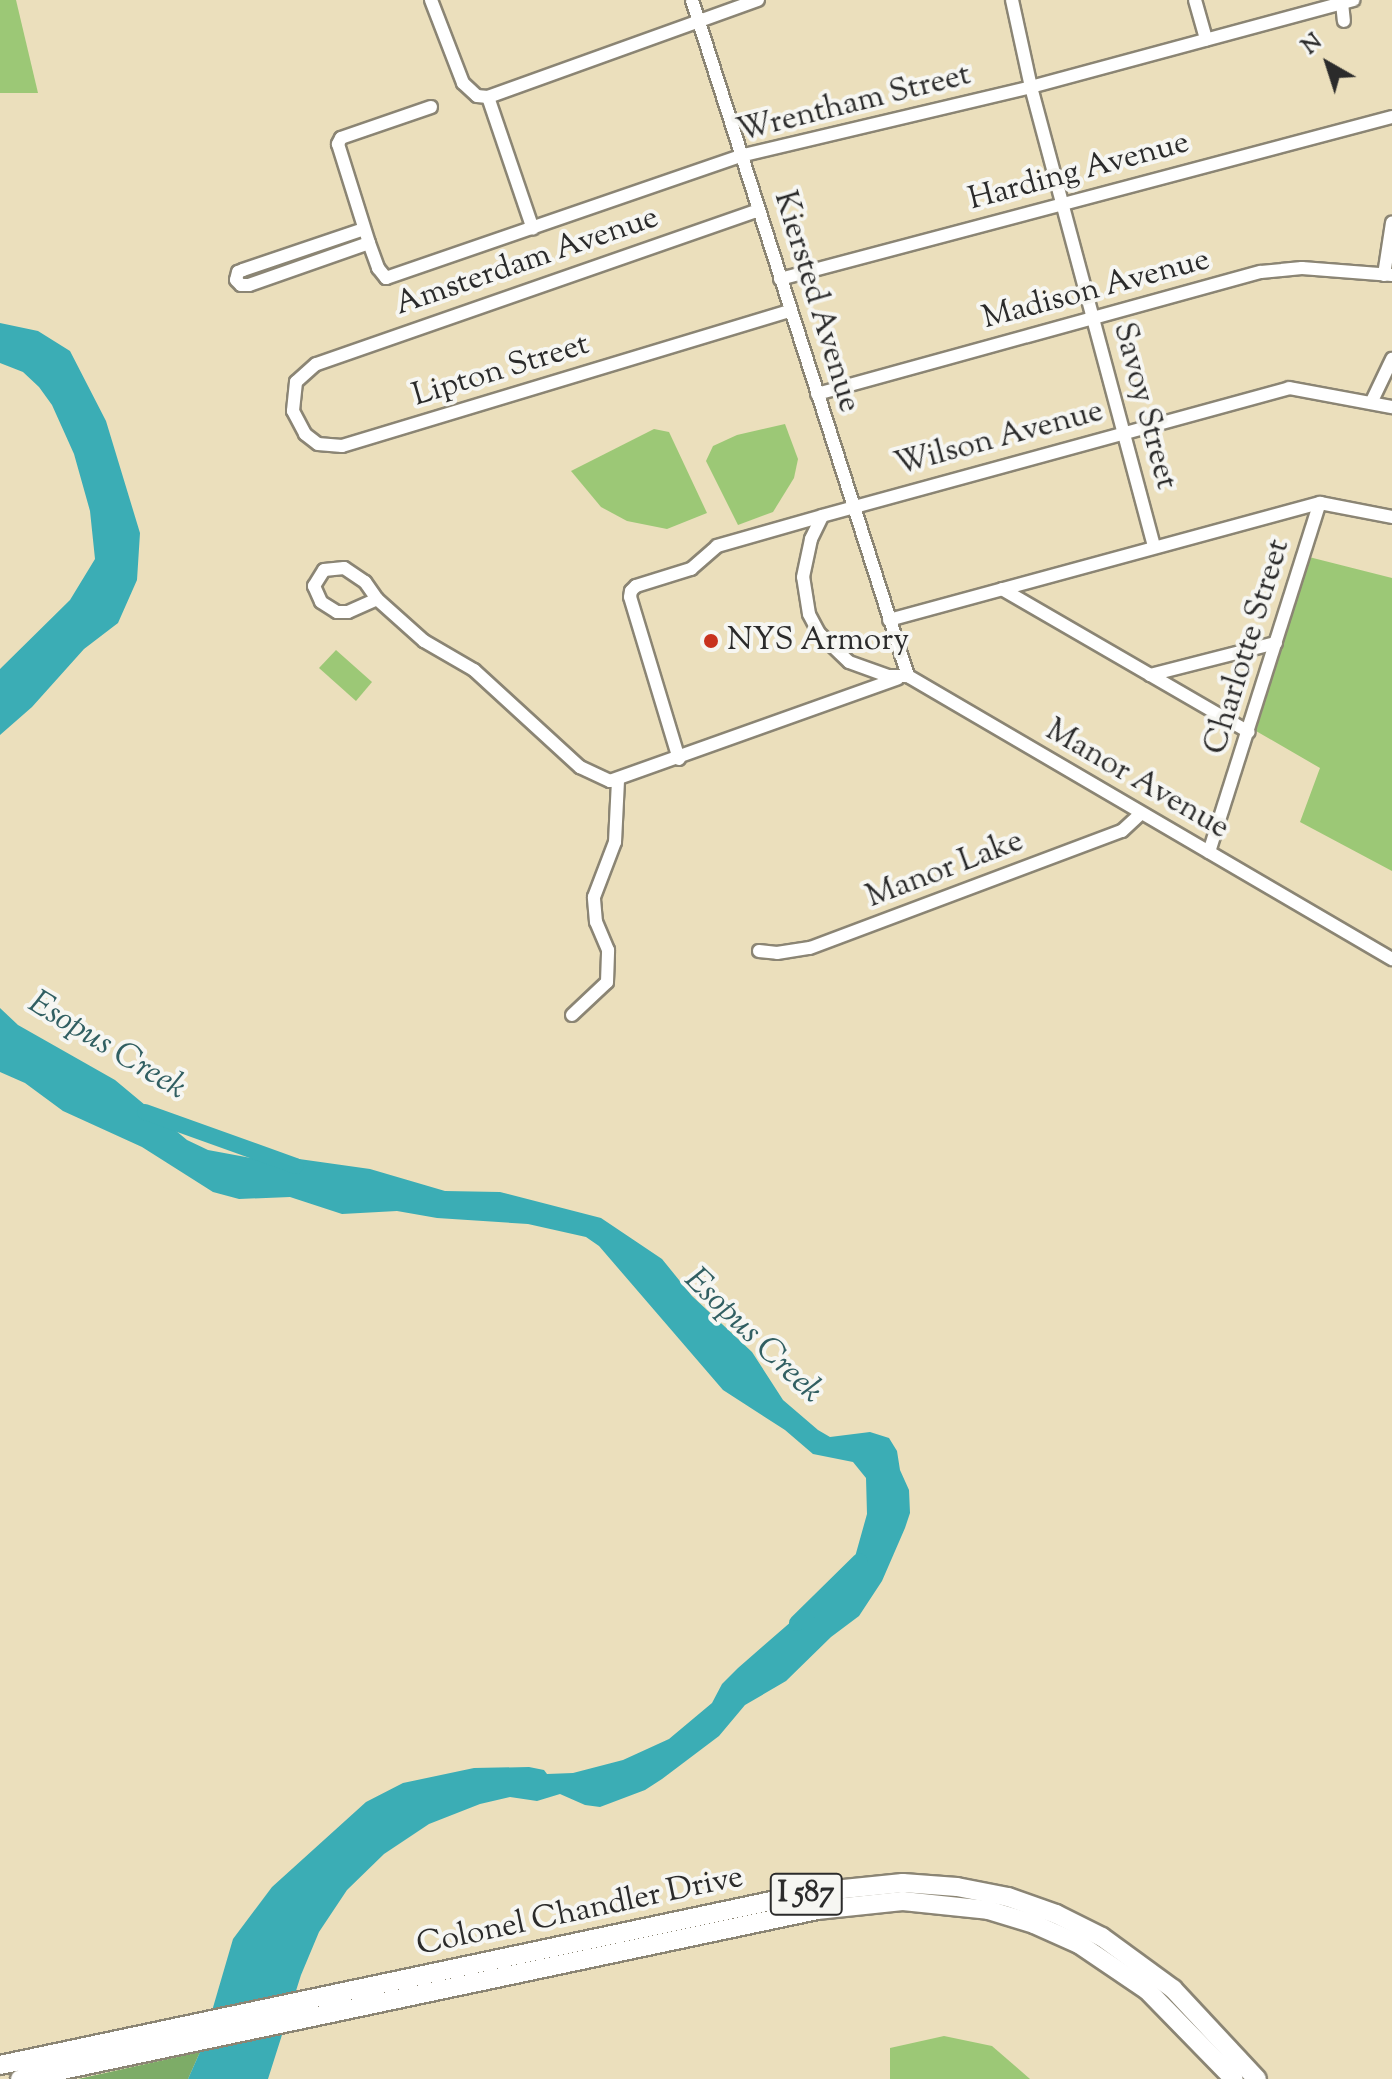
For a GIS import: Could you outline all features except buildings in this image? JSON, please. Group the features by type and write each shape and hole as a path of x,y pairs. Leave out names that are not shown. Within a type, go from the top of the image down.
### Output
{"highway":[{"name":"Colonel Chandler Drive","path":"0,2065 814,1892 867,1885 940,1885 1024,1902 1102,1937 1166,1983 1234,2070"},
{"name":"Colonel Chandler Drive","path":"20,2079 826,1908 920,1901 1003,1914 1079,1944 1147,1990 1234,2070 1257,2079"}],"street":[{"path":"431,0 463,83 477,96 488,97 758,0"},
{"name":"Kiersted Avenue","path":"692,0 744,155 780,279 889,620"},
{"name":"Savoy Street","path":"1012,0 1031,87 1154,547"},
{"path":"1195,0 1206,39"},
{"path":"1344,21 1348,2"},
{"name":"Wrentham Street","path":"369,243 378,268 386,278 744,155 1031,87 1348,2"},
{"path":"488,97 533,229"},
{"path":"364,229 243,270 238,272 236,280 241,285 249,285 369,243 338,144 340,139 431,107"},
{"name":"Harding Avenue","path":"780,279 1392,117"},
{"name":"Amsterdam Avenue","path":"313,366 759,210"},
{"path":"1388,275 1392,223"},
{"name":"Madison Avenue","path":"817,394 1281,268 1388,275"},
{"name":"Lipton Street","path":"313,366 296,382 293,411 305,434 318,444 342,446 790,311"},
{"path":"1371,403 1392,359"},
{"name":"Wilson Avenue","path":"679,759 630,597 631,591 636,586 691,569 717,546 1289,388 1392,407"},
{"path":"908,676 889,620 1320,503 1392,517"},
{"name":"Charlotte Street","path":"1209,852 1320,503"},
{"path":"822,516 811,539 803,577 809,614 819,633 849,662 888,676 908,676"},
{"path":"377,599 348,612 337,612 317,598 314,586 324,570 344,568 365,582 377,599 424,641 474,670 580,767 600,779 618,780 908,676"},
{"path":"1002,589 1249,732"},
{"path":"1150,675 1276,643"},
{"name":"Manor Avenue","path":"908,676 1392,959"},
{"path":"572,1015 607,982 608,950 596,922 594,897 615,842 618,780"},
{"name":"Manor Lake","path":"759,951 777,953 810,948 1122,831 1141,813"}],"green space":[{"path":"0,0 16,0 38,93 0,93"},
{"path":"785,424 798,459 794,478 773,512 738,525 706,461 713,446 737,435"},
{"path":"654,429 669,432 707,513 667,529 627,521 601,507 571,471"},
{"path":"1309,557 1392,578 1392,871 1300,822 1320,768 1256,731"},
{"path":"336,650 372,682 356,701 319,668"},
{"path":"944,2036 992,2046 1030,2079 890,2079 890,2048"},
{"path":"200,2052 188,2079 78,2079"}],"water":[{"path":"0,323 38,331 70,351 106,421 140,533 137,580 118,623 84,649 32,707 0,735 0,669 70,600 95,559 90,511 74,454 52,405 39,387 23,372 0,363"},
{"path":"0,1008 18,1025 115,1080 187,1140 208,1150 251,1158 292,1158 370,1169 445,1191 500,1192 601,1218 662,1259 692,1296 752,1352 783,1400 818,1430 830,1437 870,1432 889,1438 897,1451 900,1470 909,1490 910,1513 905,1528 882,1581 859,1616 831,1637 786,1681 745,1705 719,1736 662,1779 645,1790 600,1807 585,1805 560,1794 537,1801 510,1797 480,1804 429,1824 384,1854 347,1890 319,1932 301,1975 268,2079 188,2079 200,2052 233,1939 272,1887 366,1802 403,1783 474,1768 529,1767 544,1770 547,1774 573,1773 623,1760 669,1739 712,1703 722,1684 738,1668 800,1614 824,1602 842,1584 853,1564 867,1514 866,1478 853,1462 813,1454 785,1430 723,1390 599,1246 586,1237 528,1224 437,1218 397,1211 342,1214 290,1197 239,1199 213,1192 142,1147 63,1111 25,1083 0,1072"}],"waterway":[{"name":"Esopus Creek","path":"145,1112 296,1166"},
{"name":"Esopus Creek","path":"797,1623 860,1561"}],"place":[{"name":"NYS Armory","path":"711,641"}]}
